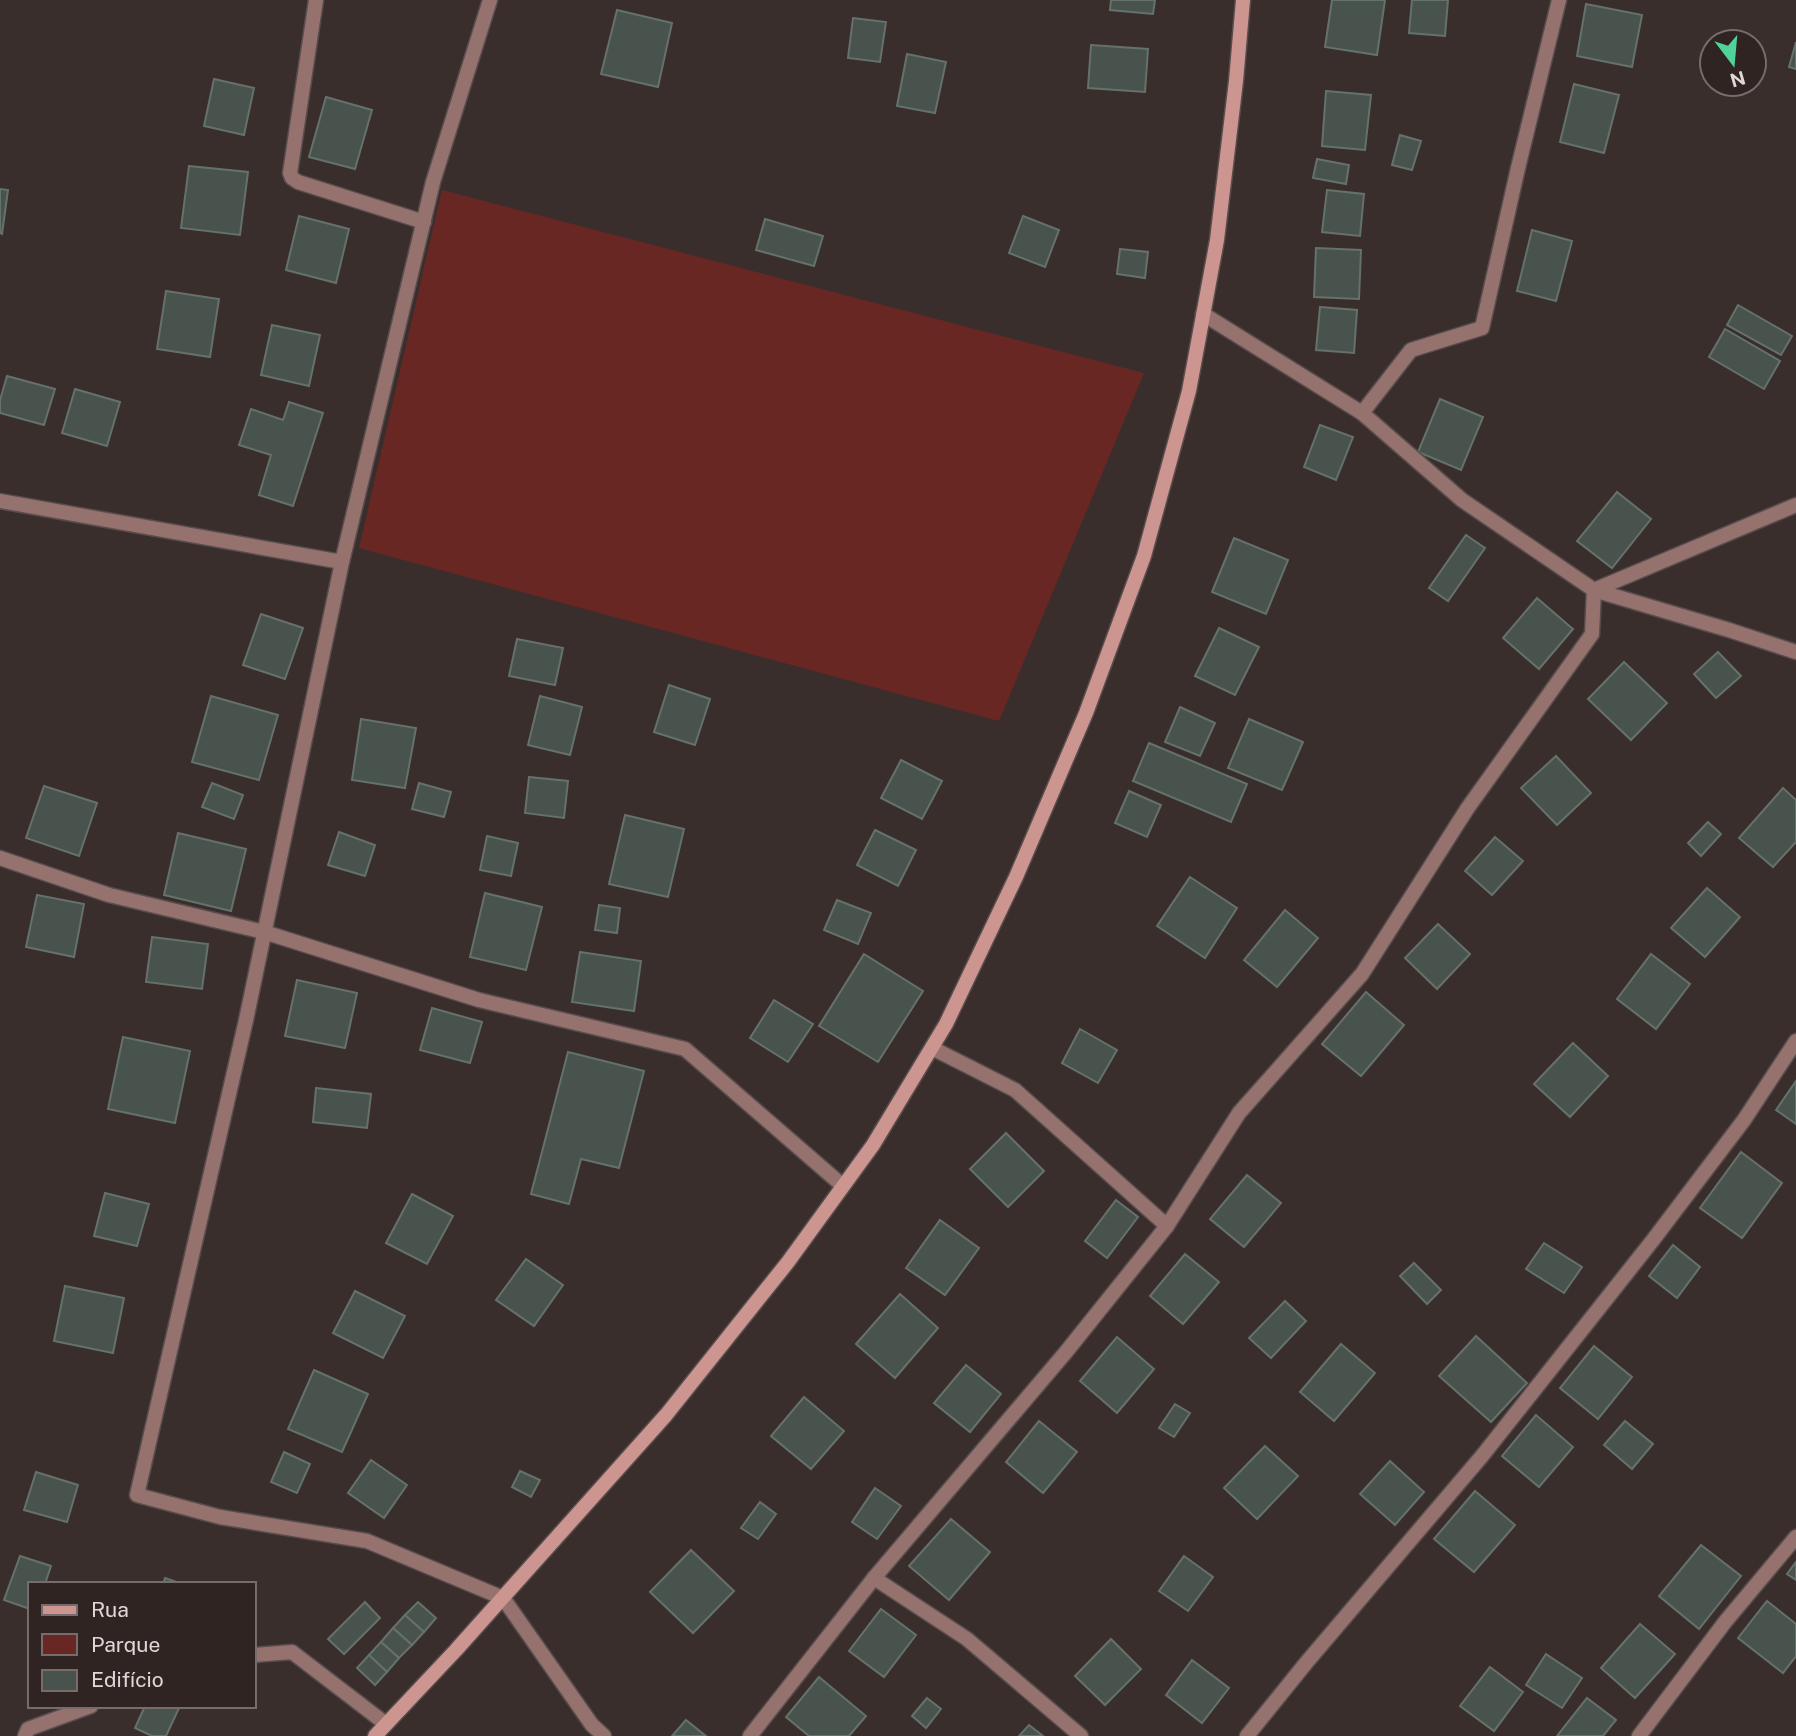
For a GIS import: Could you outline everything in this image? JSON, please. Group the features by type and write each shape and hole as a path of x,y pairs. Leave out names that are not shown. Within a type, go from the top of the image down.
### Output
{"street":[{"path":"316,0 290,173 292,178 424,222"},
{"path":"490,0 433,182 342,562 246,1020 137,1496 220,1517 367,1541 503,1598 592,1725 604,1736"},
{"path":"375,1736 456,1650 666,1415 788,1262 873,1145 946,1024 1016,877 1086,713 1139,569 1189,391 1217,240 1243,0"},
{"path":"1362,412 1411,350 1482,328 1559,0"},
{"path":"1203,314 1362,412 1462,500 1594,590 1796,652"},
{"path":"0,501 342,562"},
{"path":"1594,590 1796,505"},
{"path":"750,1736 874,1578 1066,1352 1167,1226 1239,1114 1362,974 1467,808 1591,635 1594,590"},
{"path":"0,858 109,895 264,932 479,1000 685,1049 843,1186"},
{"path":"1247,1736 1491,1446 1711,1164 1796,1041"},
{"path":"932,1048 1015,1090 1167,1226"},
{"path":"1639,1736 1725,1622 1796,1537"},
{"path":"874,1578 967,1639 1082,1736"},
{"path":"256,1655 292,1652 386,1724"},
{"path":"25,1736 28,1729 86,1708"}],"green space":[{"path":"442,190 1144,373 999,721 359,548"}],"building":[{"path":"1111,0 1155,0 1153,14 1110,10"},
{"path":"1332,0 1385,0 1377,55 1325,47"},
{"path":"1412,0 1448,0 1445,36 1409,33"},
{"path":"1586,4 1642,15 1632,67 1577,56"},
{"path":"617,10 672,23 658,87 601,74"},
{"path":"853,18 886,22 880,62 848,58"},
{"path":"1796,42 1796,69 1789,67"},
{"path":"1091,45 1148,49 1145,92 1088,88"},
{"path":"907,54 946,62 935,113 897,106"},
{"path":"214,79 254,88 244,135 204,126"},
{"path":"1574,84 1619,95 1604,153 1560,142"},
{"path":"1326,91 1371,95 1365,150 1322,146"},
{"path":"326,97 372,110 355,169 309,157"},
{"path":"1400,135 1421,141 1412,170 1392,165"},
{"path":"1317,159 1349,165 1346,184 1313,178"},
{"path":"189,166 248,172 240,235 181,228"},
{"path":"0,189 8,190 2,234 0,233"},
{"path":"1327,190 1364,194 1360,236 1322,232"},
{"path":"299,216 349,229 336,283 286,270"},
{"path":"1023,216 1059,230 1045,267 1009,253"},
{"path":"765,219 823,236 814,266 756,250"},
{"path":"1532,230 1572,241 1556,301 1517,291"},
{"path":"1316,248 1361,250 1359,299 1314,297"},
{"path":"1120,249 1148,252 1145,278 1117,274"},
{"path":"166,291 219,299 210,357 157,349"},
{"path":"1738,305 1792,336 1781,355 1727,325"},
{"path":"1320,307 1357,310 1354,353 1316,350"},
{"path":"272,325 320,335 309,386 261,375"},
{"path":"1725,329 1780,361 1764,389 1709,357"},
{"path":"7,376 55,389 44,425 0,413 0,400"},
{"path":"75,389 120,402 107,446 62,433"},
{"path":"1440,399 1483,417 1461,470 1418,452"},
{"path":"289,402 323,413 293,506 259,495 271,455 239,445 251,409 283,420"},
{"path":"1320,425 1353,437 1336,480 1304,467"},
{"path":"1617,492 1651,519 1612,568 1577,541"},
{"path":"1466,535 1485,548 1448,601 1429,588"},
{"path":"1234,538 1288,560 1266,614 1212,592"},
{"path":"1537,598 1573,629 1539,669 1503,638"},
{"path":"261,614 303,628 285,679 243,665"},
{"path":"1219,628 1259,647 1235,695 1195,676"},
{"path":"517,639 563,648 555,685 509,676"},
{"path":"1718,652 1741,676 1716,698 1694,674"},
{"path":"1624,662 1667,703 1631,740 1588,699"},
{"path":"669,685 710,699 695,745 654,732"},
{"path":"211,696 278,715 259,780 192,762"},
{"path":"540,696 582,707 570,755 528,745"},
{"path":"1180,707 1215,723 1200,756 1165,742"},
{"path":"361,719 416,728 405,788 352,780"},
{"path":"1249,719 1303,742 1282,790 1228,768"},
{"path":"1149,743 1247,784 1231,822 1133,781"},
{"path":"1556,756 1591,793 1557,825 1521,788"},
{"path":"901,760 942,781 922,819 881,798"},
{"path":"529,777 568,781 564,818 525,813"},
{"path":"212,783 243,795 234,819 202,807"},
{"path":"419,783 451,792 444,817 412,809"},
{"path":"44,786 97,803 79,856 26,838"},
{"path":"1783,788 1796,800 1796,842 1773,867 1739,838"},
{"path":"1129,791 1161,805 1147,837 1115,823"},
{"path":"625,815 684,829 668,897 609,884"},
{"path":"1708,822 1721,834 1701,856 1688,843"},
{"path":"875,830 916,850 898,886 857,865"},
{"path":"339,832 375,845 365,876 328,865"},
{"path":"178,833 246,849 231,911 164,895"},
{"path":"487,836 518,843 511,876 480,870"},
{"path":"1495,837 1523,861 1492,895 1465,871"},
{"path":"1190,877 1237,908 1205,958 1157,926"},
{"path":"1707,888 1740,917 1705,957 1671,928"},
{"path":"485,893 542,907 526,970 470,957"},
{"path":"37,895 84,904 74,957 26,947"},
{"path":"837,900 871,913 858,944 824,930"},
{"path":"599,905 620,908 617,933 595,930"},
{"path":"1285,910 1318,938 1277,987 1244,960"},
{"path":"1438,924 1470,954 1437,989 1405,958"},
{"path":"152,937 208,944 202,989 146,982"},
{"path":"580,952 641,961 634,1011 572,1002"},
{"path":"864,954 923,991 878,1062 819,1026"},
{"path":"1651,954 1690,984 1656,1029 1617,999"},
{"path":"297,980 357,993 345,1048 285,1036"},
{"path":"1366,992 1404,1025 1361,1076 1322,1044"},
{"path":"774,1000 813,1024 788,1062 750,1038"},
{"path":"432,1008 482,1022 470,1063 420,1050"},
{"path":"1080,1029 1117,1050 1098,1083 1062,1063"},
{"path":"123,1037 190,1051 175,1123 108,1109"},
{"path":"1573,1043 1608,1076 1570,1117 1534,1084"},
{"path":"568,1052 644,1071 619,1168 581,1159 569,1204 531,1194"},
{"path":"1796,1081 1796,1124 1776,1110"},
{"path":"316,1088 371,1094 367,1128 313,1122"},
{"path":"1006,1133 1044,1171 1008,1207 970,1169"},
{"path":"1741,1152 1782,1183 1742,1238 1700,1208"},
{"path":"1247,1175 1281,1203 1244,1247 1210,1219"},
{"path":"105,1193 149,1204 137,1246 94,1236"},
{"path":"412,1194 453,1216 427,1264 386,1243"},
{"path":"1116,1200 1138,1217 1107,1258 1085,1241"},
{"path":"940,1220 979,1248 945,1295 906,1268"},
{"path":"1544,1243 1582,1267 1564,1293 1526,1269"},
{"path":"1673,1245 1700,1267 1677,1298 1649,1276"},
{"path":"1185,1254 1219,1282 1183,1324 1150,1296"},
{"path":"526,1259 563,1285 534,1326 496,1300"},
{"path":"1414,1263 1441,1290 1427,1304 1400,1276"},
{"path":"65,1286 124,1298 113,1353 54,1341"},
{"path":"355,1291 405,1316 383,1358 333,1333"},
{"path":"900,1294 938,1328 895,1378 856,1344"},
{"path":"1285,1301 1306,1321 1271,1358 1249,1338"},
{"path":"1476,1336 1527,1383 1491,1422 1439,1376"},
{"path":"1117,1337 1154,1369 1117,1413 1080,1381"},
{"path":"1341,1344 1375,1373 1334,1421 1300,1392"},
{"path":"1594,1346 1632,1377 1598,1419 1560,1388"},
{"path":"966,1365 1001,1394 970,1432 934,1403"},
{"path":"314,1370 368,1394 342,1452 288,1429"},
{"path":"804,1397 844,1431 811,1469 771,1436"},
{"path":"1175,1404 1190,1413 1174,1437 1159,1428"},
{"path":"1536,1415 1573,1447 1539,1487 1502,1456"},
{"path":"1039,1421 1077,1452 1043,1493 1006,1462"},
{"path":"1625,1421 1653,1444 1632,1469 1604,1445"},
{"path":"1265,1446 1298,1476 1257,1519 1224,1488"},
{"path":"284,1452 310,1464 297,1493 271,1482"},
{"path":"371,1460 407,1485 384,1518 348,1493"},
{"path":"1390,1461 1424,1492 1395,1525 1360,1494"},
{"path":"520,1471 540,1480 531,1497 512,1487"},
{"path":"36,1472 78,1485 67,1522 24,1510"},
{"path":"875,1488 901,1506 877,1539 852,1522"},
{"path":"1475,1491 1515,1525 1474,1572 1434,1539"},
{"path":"760,1502 776,1514 758,1539 741,1528"},
{"path":"951,1519 990,1552 949,1600 909,1566"},
{"path":"1701,1545 1741,1576 1699,1629 1659,1596"},
{"path":"691,1550 734,1591 693,1633 650,1592"},
{"path":"20,1556 51,1566 46,1582 28,1582 28,1608 4,1600"},
{"path":"1184,1556 1213,1577 1188,1611 1159,1591"},
{"path":"1796,1562 1796,1580 1787,1574"},
{"path":"1767,1601 1796,1624 1796,1656 1783,1673 1738,1638"},
{"path":"365,1602 380,1618 344,1654 328,1639"},
{"path":"418,1602 436,1618 424,1632 405,1615"},
{"path":"881,1609 916,1635 884,1677 849,1651"},
{"path":"405,1615 424,1632 412,1645 393,1628"},
{"path":"1640,1624 1675,1654 1635,1698 1601,1668"},
{"path":"393,1628 412,1645 399,1658 381,1642"},
{"path":"1111,1639 1141,1669 1105,1705 1075,1676"},
{"path":"381,1642 399,1658 387,1672 369,1655"},
{"path":"1546,1654 1582,1678 1562,1708 1526,1685"},
{"path":"369,1655 387,1672 375,1685 357,1668"},
{"path":"1192,1660 1229,1688 1202,1723 1166,1695"},
{"path":"1490,1667 1523,1692 1494,1731 1460,1706"},
{"path":"819,1677 866,1716 849,1736 809,1736 786,1717"},
{"path":"927,1698 941,1709 926,1728 912,1716"},
{"path":"1587,1698 1616,1720 1603,1736 1557,1736"},
{"path":"144,1708 179,1708 166,1736 152,1736 135,1728"},
{"path":"686,1720 706,1736 672,1736"},
{"path":"1029,1725 1043,1736 1019,1736"}]}
